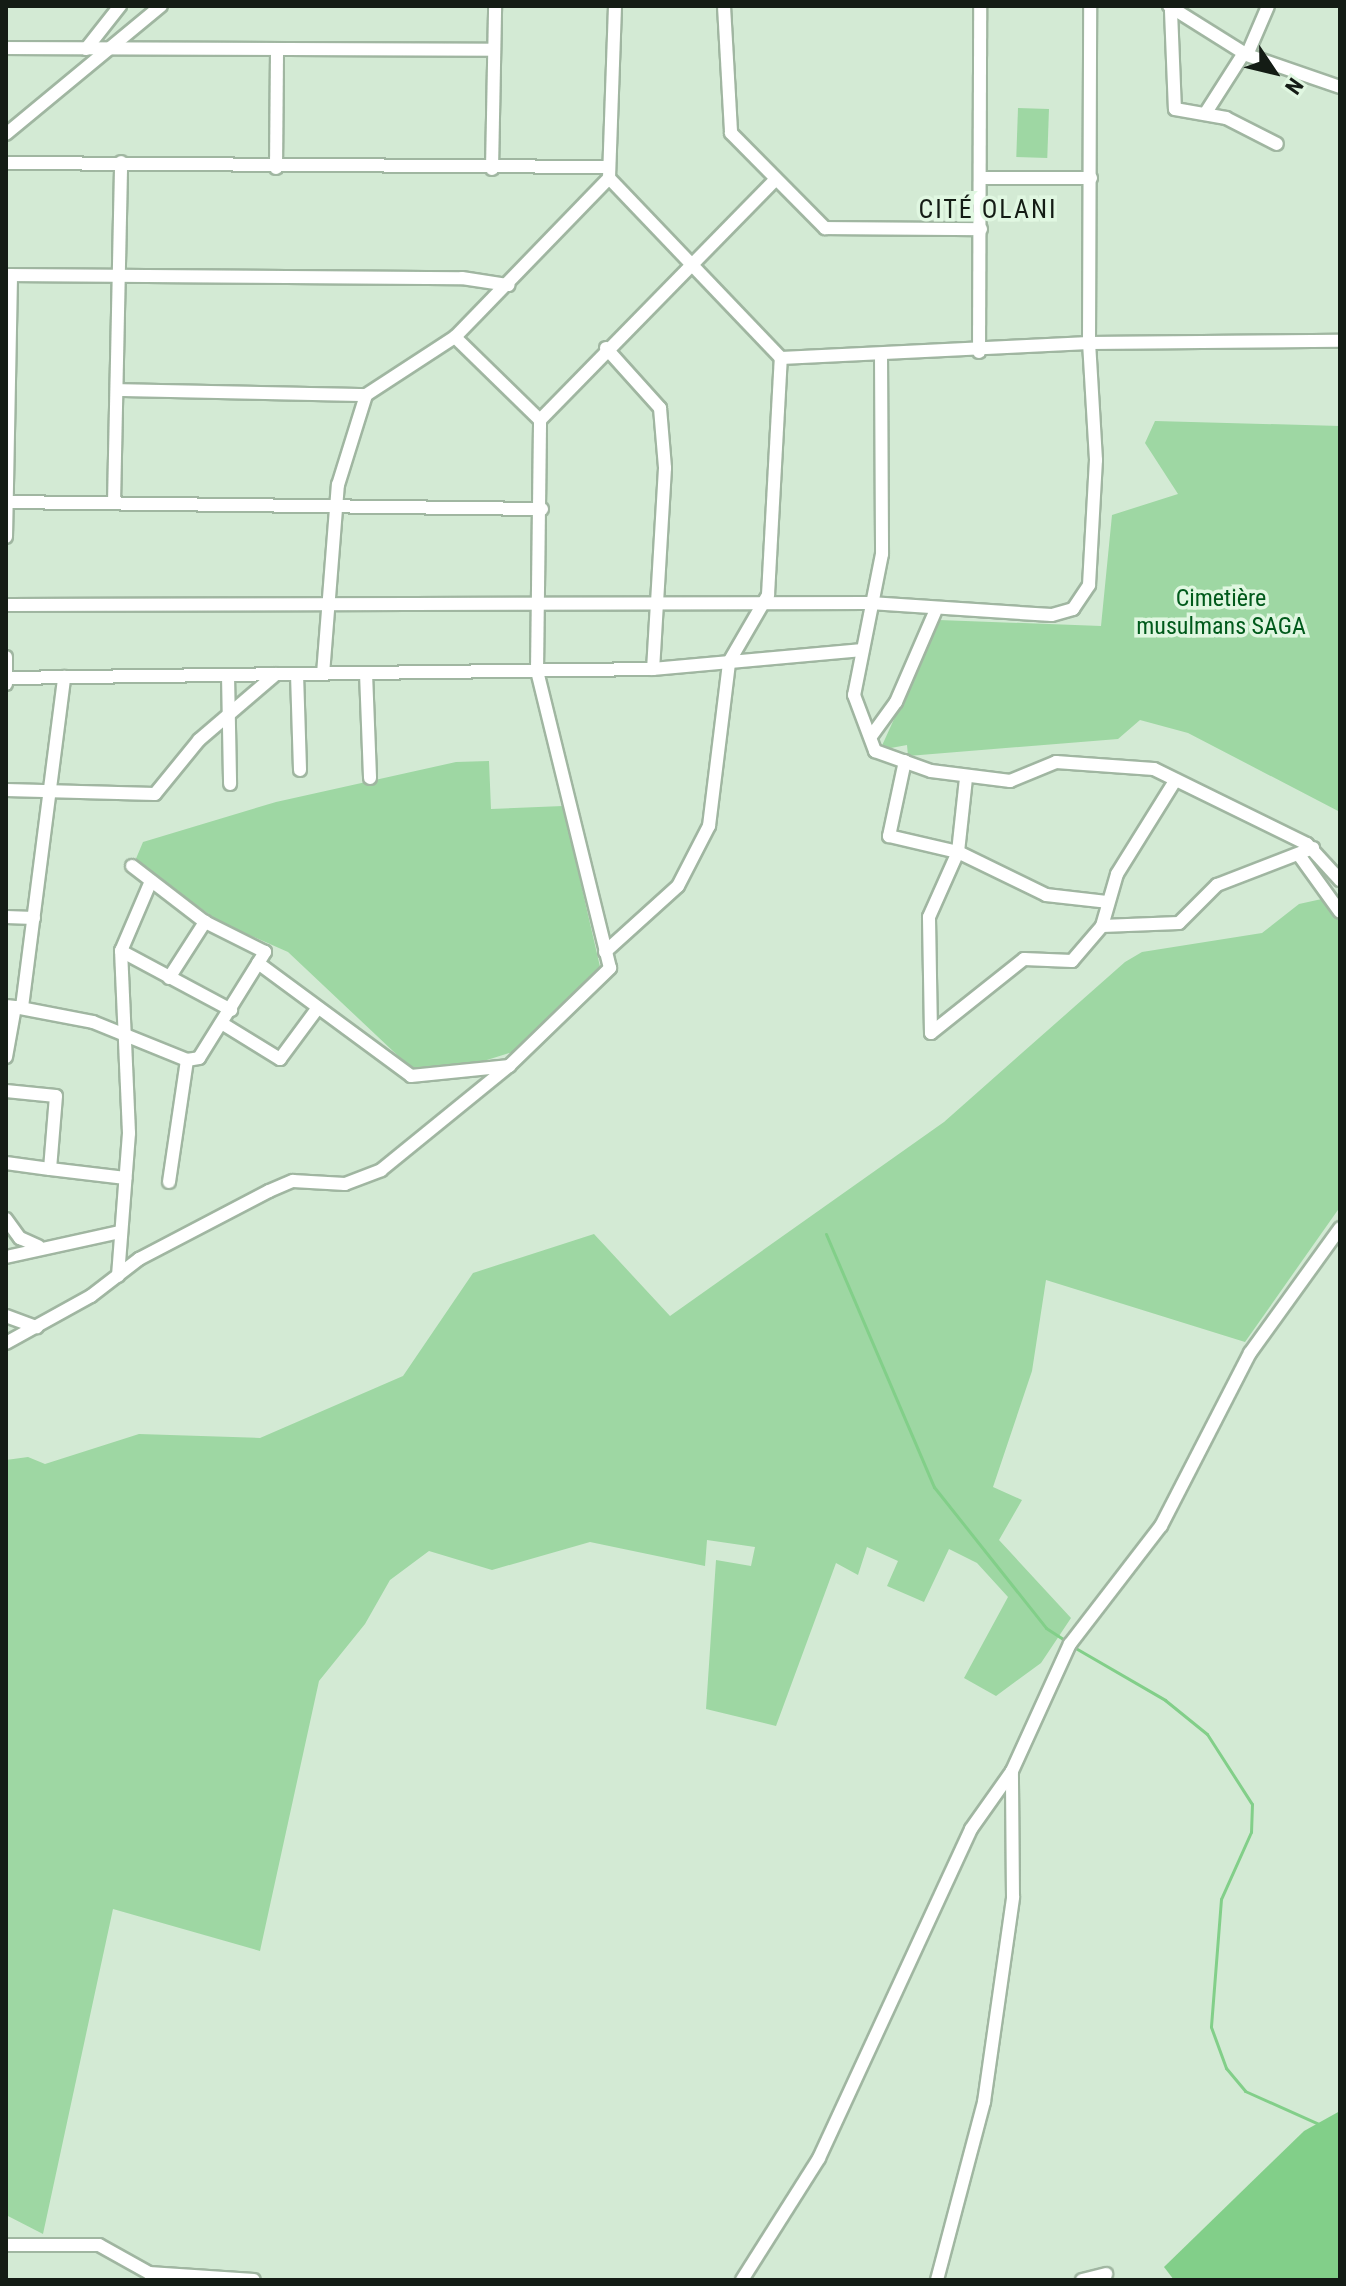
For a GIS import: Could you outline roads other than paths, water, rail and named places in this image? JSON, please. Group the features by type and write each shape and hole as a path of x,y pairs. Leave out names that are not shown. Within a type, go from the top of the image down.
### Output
{"street":[{"path":"86,49 120,6"},
{"path":"6,134 104,49 161,6"},
{"path":"492,169 495,6"},
{"path":"117,390 366,395 455,337 508,285 609,173 615,6"},
{"path":"724,6 731,133 773,182 825,228 981,229"},
{"path":"979,352 980,6"},
{"path":"6,605 870,603 935,612 1052,615 1085,598 1096,460 1089,343 1090,6"},
{"path":"1205,114 1246,54 1268,6"},
{"path":"1170,8 1246,54 1340,87"},
{"path":"1170,8 1172,104 1184,115 1205,114 1277,144"},
{"path":"6,48 277,52 494,50"},
{"path":"276,168 277,52"},
{"path":"114,503 121,162"},
{"path":"6,163 121,162 276,168 609,173 781,358 766,603 729,662 701,850 678,886 605,952"},
{"path":"980,178 1091,178"},
{"path":"6,1343 37,1327 168,1243 293,1181 366,1178 509,1066 610,968 537,671 542,604 540,420 606,348 773,182"},
{"path":"6,537 9,275 462,278 508,285"},
{"path":"455,337 540,420"},
{"path":"781,358 979,352 1089,343 1340,341"},
{"path":"606,348 660,408 665,468 653,669"},
{"path":"881,354 882,554 854,695 880,756 966,778 1010,781 1056,762 1090,761 1154,769 1313,848 1340,880"},
{"path":"323,674 335,507 366,395"},
{"path":"6,502 542,509"},
{"path":"872,735 896,702 935,612"},
{"path":"6,657 6,680 653,669 862,650"},
{"path":"366,673 370,778"},
{"path":"6,790 155,794 229,715 276,674"},
{"path":"297,674 300,770"},
{"path":"228,675 230,784"},
{"path":"6,1057 34,918 54,791 64,677"},
{"path":"905,761 889,836 958,852 1046,895 1107,902"},
{"path":"966,778 958,852 929,917 931,1033 1024,959 1072,961 1102,926 1107,902 1175,781"},
{"path":"1102,926 1179,923 1217,885 1313,848"},
{"path":"1299,855 1340,912"},
{"path":"14,1006 127,1035 187,1060 199,1058 223,1024 265,952 205,922 132,866"},
{"path":"118,1276 125,1178 127,1035 119,1005 121,951 151,881"},
{"path":"6,917 34,918"},
{"path":"169,978 205,922"},
{"path":"121,951 231,1010"},
{"path":"258,963 411,1076 509,1066"},
{"path":"223,1024 280,1059 317,1009"},
{"path":"169,1182 187,1060"},
{"path":"6,1091 56,1096 50,1169"},
{"path":"6,1163 125,1178"},
{"path":"6,1219 20,1238 41,1247"},
{"path":"742,2280 819,2158 971,1829 1012,1771 1070,1644 1161,1526 1250,1353 1340,1228"},
{"path":"6,1257 120,1232"},
{"path":"6,1316 37,1327"},
{"path":"937,2280 984,2102 1013,1897 1012,1771"},
{"path":"6,2245 99,2245 149,2273 254,2280"},
{"path":"1082,2280 1106,2274"}],"waterway":[{"path":"826,1234 934,1487 1046,1628 1066,1641"},
{"path":"1072,1646 1165,1700 1207,1734 1252,1804 1251,1832 1221,1899 1211,2027 1226,2068 1245,2091 1321,2125"}],"district":[{"name":"CITÉ OLANI","path":"988,210"}],"park label":[{"name":"Cimetière musulmans SAGA","path":"1221,613"}]}
